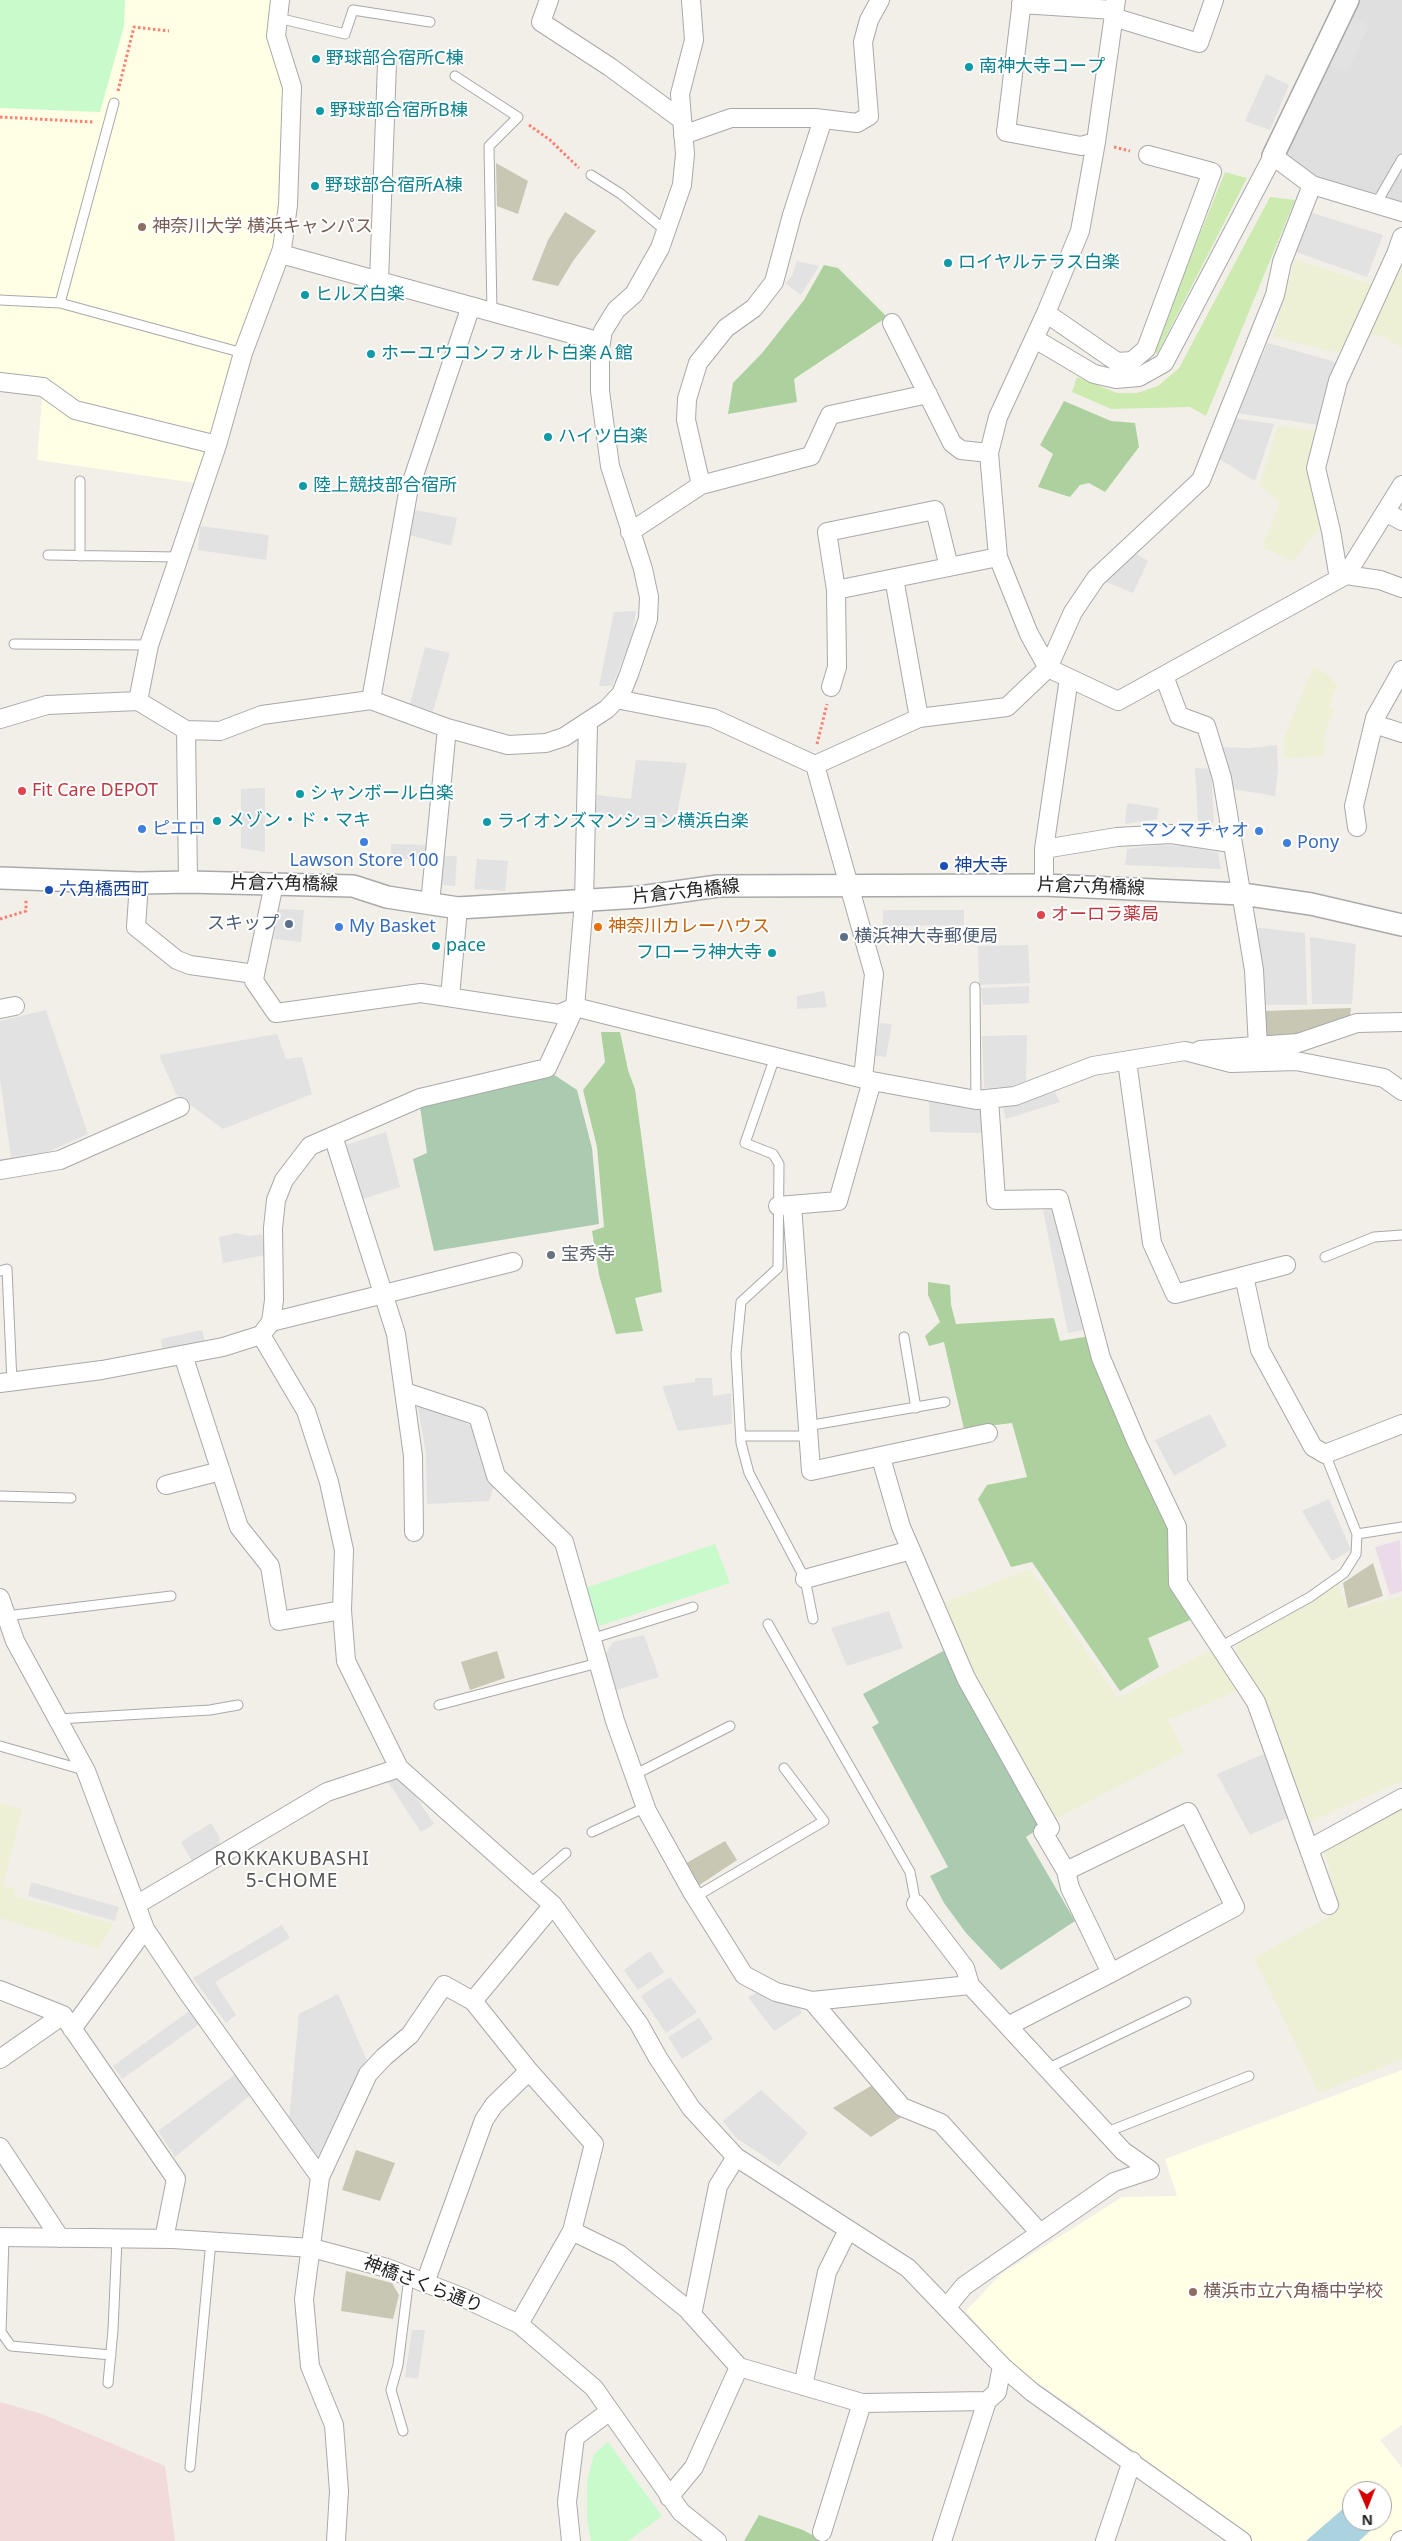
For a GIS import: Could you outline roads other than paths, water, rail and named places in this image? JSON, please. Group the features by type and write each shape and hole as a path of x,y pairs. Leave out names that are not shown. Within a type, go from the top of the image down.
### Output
{"street":[{"path":"549,0 541,22 610,67 683,127"},
{"path":"0,719 47,705 138,701 186,730 220,731 262,715 371,700 447,728 508,745 546,743 564,737 588,723 616,699 629,674 648,619 650,597 609,458 600,391 601,342 603,331 616,310 634,294 660,248 682,185 685,154 680,94 694,40 691,0"},
{"path":"683,127 731,118 823,119 857,123 869,116 863,42 870,20 880,0"},
{"path":"1096,142 1081,146 1006,132 1022,2 1114,9 1199,43 1214,0"},
{"path":"1035,339 1094,374 1116,379 1139,377 1164,363 1273,156 1348,0"},
{"path":"138,701 149,645 216,444 243,353 280,254 288,205 292,87 276,36 279,9"},
{"path":"1114,9 1096,142 1080,231 1035,339 998,416 989,453 998,557 1029,634 1048,668 1118,701 1343,577 1402,485"},
{"path":"379,281 388,63"},
{"path":"701,486 686,420 687,399 698,363 726,328 754,308 774,282 792,214 823,119"},
{"path":"1046,313 1117,362 1132,361 1146,349 1212,172 1148,155"},
{"path":"1273,156 1312,185 1402,212"},
{"path":"813,765 919,718 1007,707 1048,668 1073,612 1096,578 1202,480 1275,295 1282,262 1312,185"},
{"path":"1343,577 1316,468 1338,381 1402,237"},
{"path":"280,254 601,342"},
{"path":"371,700 408,493 470,306"},
{"path":"892,323 952,443 962,450 989,453"},
{"path":"0,382 43,387 75,410 216,444"},
{"path":"630,532 701,486 811,456 830,415 928,394"},
{"path":"831,687 837,667 836,590 826,532 935,510 950,567"},
{"path":"1384,512 1402,521"},
{"path":"836,590 998,557"},
{"path":"1343,577 1380,580 1402,588"},
{"path":"894,578 919,718"},
{"path":"1357,827 1354,806 1374,724 1402,670"},
{"path":"1164,676 1179,716 1206,726 1222,778 1231,843 1242,894 1254,970 1258,1047"},
{"path":"1044,885 1044,849 1069,678"},
{"path":"616,699 714,718 813,765 851,885 874,974 867,1079 838,1201 786,1206 811,1471 881,1458 988,1433"},
{"path":"588,723 584,902 575,1008 547,1068 420,1098 310,1146 284,1180 276,1200 273,1228 274,1300 266,1329 306,1411 329,1482 344,1550 342,1610 346,1661 400,1768 553,1905 640,2024 658,2058 691,2108 736,2157 908,2268 1002,2366 1032,2392 1132,2461 1242,2541"},
{"path":"1374,724 1402,733"},
{"path":"430,904 447,728"},
{"path":"186,730 188,882"},
{"path":"1044,849 1117,837 1171,834 1231,843"},
{"name":"片倉六角橋線","path":"0,878 139,883 188,882 353,886 387,897 458,908 584,902 640,897 718,886 1044,885 1242,894 1311,904 1402,924"},
{"path":"139,883 136,926 176,960 190,965 255,974"},
{"path":"274,884 254,981 276,1013 421,993 559,1014 575,1008 867,1079 982,1100 1016,1096 1093,1066 1185,1051 1298,1043 1356,1023 1402,1022"},
{"path":"450,997 458,908"},
{"path":"1185,1051 1231,1063 1296,1061 1384,1078 1402,1091"},
{"path":"1127,1061 1152,1243 1175,1294 1286,1265"},
{"path":"982,1100 996,1200 1058,1199 1100,1358 1137,1443 1177,1527 1178,1583 1256,1702 1329,1905"},
{"path":"0,1170 60,1160 180,1107"},
{"path":"333,1136 396,1334 413,1456 414,1532"},
{"path":"6,1383 102,1370 223,1347 266,1329 383,1293 513,1262"},
{"path":"1244,1276 1260,1350 1304,1434 1313,1447 1324,1454 1402,1424"},
{"path":"183,1355 240,1527 270,1566 279,1621 342,1610"},
{"path":"405,1392 478,1416 496,1476 564,1542 615,1721 646,1807 695,1897 744,1975 776,1992 812,2001 970,1984"},
{"path":"881,1458 901,1527 966,1678 1050,1828 1043,1832 1066,1871 1070,1888 1111,1973"},
{"path":"166,1485 221,1471"},
{"path":"805,1579 911,1550"},
{"path":"0,1598 15,1641 86,1771 145,1929 188,1993 320,2177"},
{"path":"136,1904 327,1792 400,1768"},
{"path":"1309,1849 1402,1798"},
{"path":"1008,2026 1235,1907 1188,1812 1066,1871"},
{"path":"916,1904 965,1968 970,1984 1108,2132 1123,2151 1150,2170 1114,2182 964,2286 946,2308"},
{"path":"473,2001 553,1905"},
{"path":"0,2059 67,2022 145,1929"},
{"path":"336,2541 339,2491 334,2425 310,2366 304,2300 320,2177 368,2074 384,2057 410,2035 444,1985 473,2001 529,2071 594,2144 572,2231 519,2324"},
{"path":"0,1990 67,2022 176,2180 164,2239"},
{"path":"812,2001 902,2107 941,2123 1040,2233"},
{"path":"425,2283 484,2120 494,2105 529,2071"},
{"path":"0,2147 60,2238"},
{"path":"692,2315 718,2186 736,2157"},
{"path":"803,2386 827,2272 848,2230"},
{"path":"572,2231 619,2254 692,2315 739,2367 862,2403 987,2401"},
{"name":"神橋さくら通り","path":"2,2237 164,2239 312,2248 387,2268 425,2283 519,2324 594,2388 681,2512 717,2541"},
{"path":"942,2541 987,2401 997,2392 1002,2366"},
{"path":"670,2497 694,2468 739,2367"},
{"path":"822,2532 862,2403"},
{"path":"571,2541 567,2502 575,2437 610,2411"},
{"path":"1105,2541 1132,2461"}],"lane":[{"path":"279,9 345,34 353,10 430,22"},
{"path":"455,76 518,117 490,146 492,312"},
{"path":"60,303 114,103"},
{"path":"1376,204 1402,159"},
{"path":"590,175 621,194 666,231"},
{"path":"0,300 60,303 243,353"},
{"path":"80,481 80,556"},
{"path":"48,555 178,557"},
{"path":"14,644 149,645"},
{"path":"975,987 982,1100"},
{"path":"775,1057 745,1143 773,1154 779,1164 786,1206 778,1268 741,1302 736,1354 741,1436 749,1473 805,1579 813,1619"},
{"path":"1325,1257 1374,1237 1402,1235"},
{"path":"0,1271 7,1269 6,1383"},
{"path":"904,1337 916,1408"},
{"path":"741,1436 808,1431 946,1402"},
{"path":"1220,1647 1310,1597 1344,1573 1356,1554 1357,1534 1324,1454"},
{"path":"0,1496 71,1498"},
{"path":"1357,1534 1402,1527"},
{"path":"6,1616 171,1596"},
{"path":"591,1639 694,1607"},
{"path":"768,1624 910,1872 916,1904"},
{"path":"439,1705 598,1663"},
{"path":"58,1719 210,1710 238,1705"},
{"path":"634,1775 730,1726"},
{"path":"0,1746 86,1771"},
{"path":"695,1897 824,1821 784,1768"},
{"path":"592,1832 646,1807"},
{"path":"530,1884 566,1852"},
{"path":"1049,2068 1186,2002"},
{"path":"1108,2132 1249,2076"},
{"path":"2,2237 1,2332 11,2346 111,2355"},
{"path":"108,2383 117,2239"},
{"path":"190,2467 211,2241"},
{"path":"403,2430 391,2390 398,2365 409,2277"}],"water":[{"path":"1342,2510 1342,2531 1370,2531 1359,2541 1306,2541"}],"place":[{"name":"野球部合宿所C棟","path":"316,59"},
{"name":"南神大寺コープ","path":"969,67"},
{"name":"野球部合宿所B棟","path":"320,111"},
{"name":"野球部合宿所A棟","path":"315,186"},
{"name":"神奈川大学 横浜キャンパス","path":"142,227"},
{"name":"ロイヤルテラス白楽","path":"948,263"},
{"name":"ヒルズ白楽","path":"305,295"},
{"name":"ホーユウコンフォルト白楽Ａ館","path":"371,354"},
{"name":"ハイツ白楽","path":"548,437"},
{"name":"陸上競技部合宿所","path":"303,486"},
{"name":"Fit Care DEPOT","path":"22,791"},
{"name":"シャンボール白楽","path":"300,794"},
{"name":"メゾン・ド・マキ","path":"217,821"},
{"name":"ライオンズマンション横浜白楽","path":"487,822"},
{"name":"ピエロ","path":"142,829"},
{"name":"マンマチャオ","path":"1259,831"},
{"name":"Lawson Store 100","path":"364,842"},
{"name":"Pony","path":"1287,843"},
{"name":"神大寺","path":"944,866"},
{"name":"六角橋西町","path":"49,890"},
{"name":"オーロラ薬局","path":"1041,915"},
{"name":"スキップ","path":"289,924"},
{"name":"My Basket","path":"339,927"},
{"name":"神奈川カレーハウス","path":"598,927"},
{"name":"横浜神大寺郵便局","path":"844,937"},
{"name":"pace","path":"436,946"},
{"name":"フローラ神大寺","path":"772,953"},
{"name":"宝秀寺","path":"551,1255"},
{"name":"横浜市立六角橋中学校","path":"1193,2292"}],"district":[{"name":"ROKKAKUBASHI 5-CHOME","path":"292,1871"}]}
